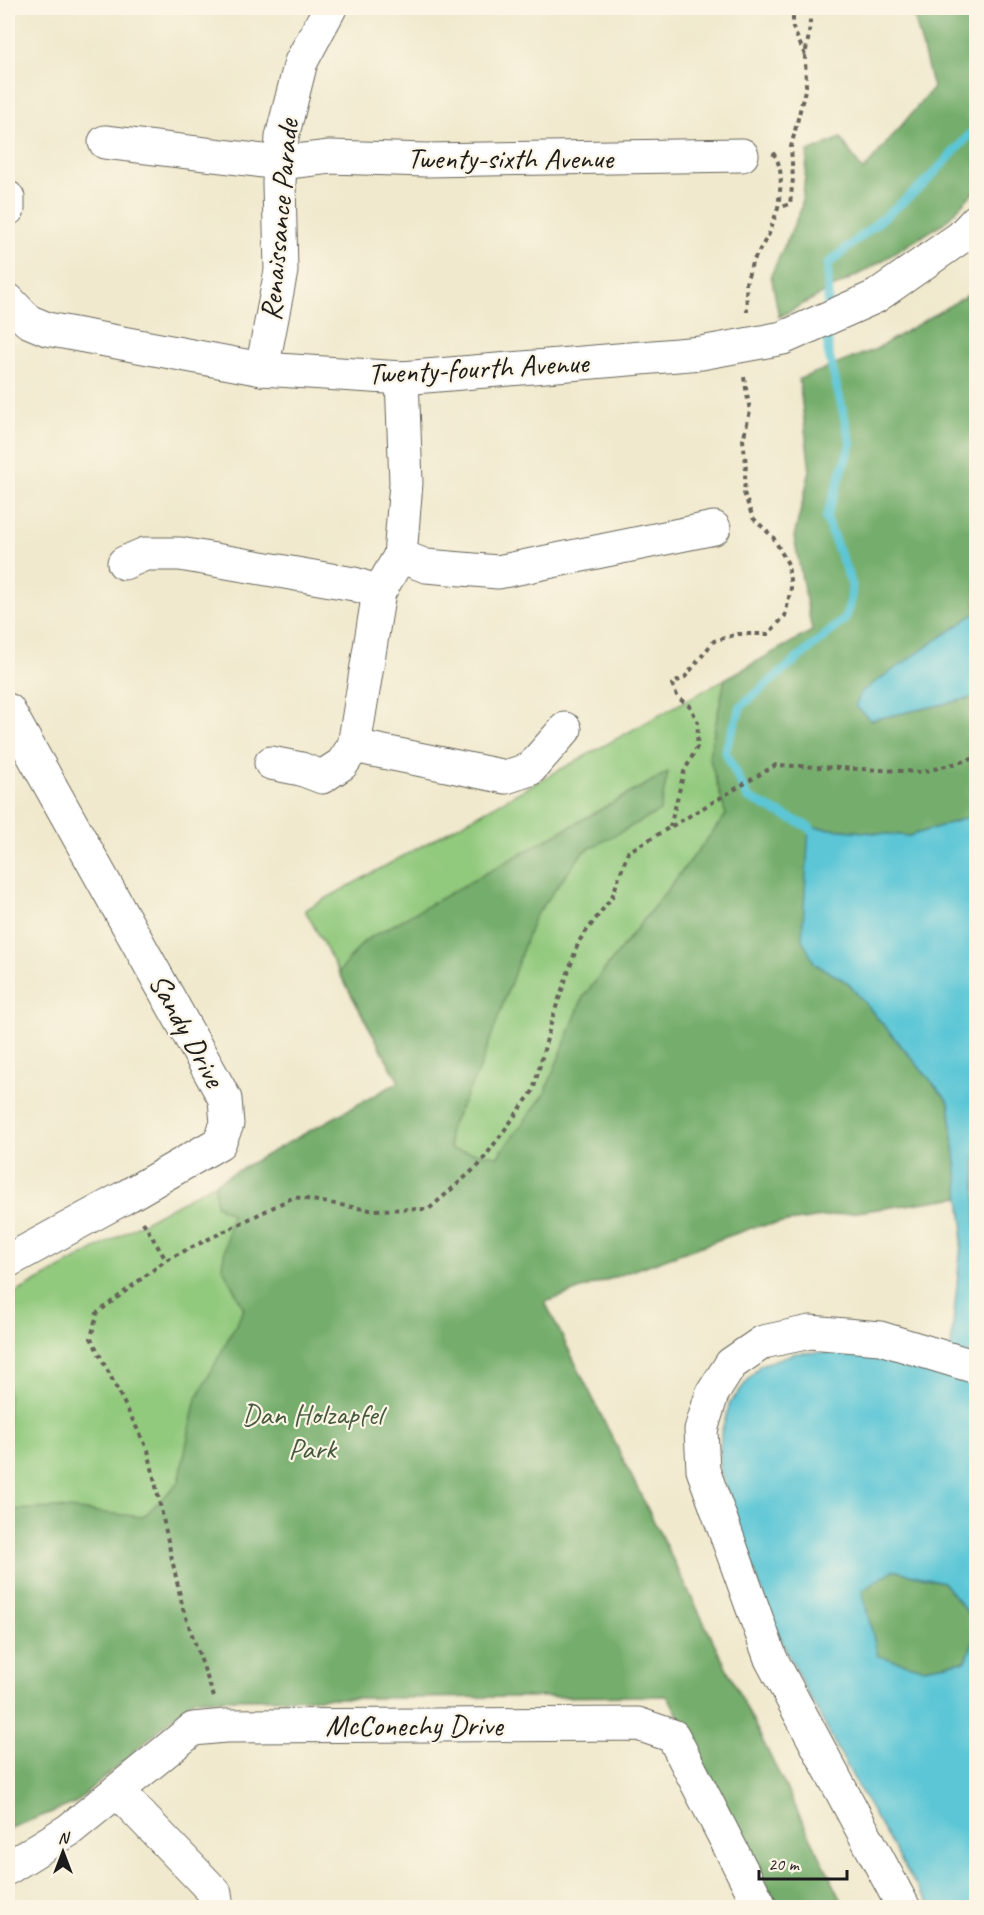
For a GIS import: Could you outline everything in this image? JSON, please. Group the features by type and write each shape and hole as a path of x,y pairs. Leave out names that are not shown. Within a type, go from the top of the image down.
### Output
{"street":[{"name":"Renaissance Parade","path":"262,369 280,271 282,137 300,62 330,8"},
{"name":"Twenty-sixth Avenue","path":"105,142 280,163 330,157 426,160 742,155"},
{"path":"8,198 8,209"},
{"name":"Twenty-fourth Avenue","path":"8,300 28,321 47,329 262,369 402,378 701,353 783,338 875,297 961,237 976,221"},
{"path":"271,763 300,769 322,777 342,764 354,746 379,592 400,556 406,483 402,378"},
{"path":"400,556 426,566 498,572 714,528"},
{"path":"124,563 145,554 180,554 354,584 379,592"},
{"name":"Sandy Drive","path":"8,710 225,1099 227,1124 219,1143 128,1196 8,1261"},
{"path":"354,746 506,777 530,769 565,729"},
{"path":"904,1908 771,1659 703,1470 701,1430 712,1395 731,1364 763,1342 810,1332 880,1338 962,1363"},
{"name":"McConechy Drive","path":"8,1868 69,1830 193,1730 225,1726 638,1724 673,1736 761,1908"},
{"path":"117,1791 216,1893 218,1908"}],"path":[{"path":"793,8 793,28 806,55"},
{"path":"670,828 684,772 698,747 698,723 690,706 678,698 672,684 685,677 714,641 738,634 768,634 785,616 791,588 788,564 772,537 753,518 744,493 746,464 743,440 750,411 744,382 748,305 746,283 752,263 769,234 778,208 790,204 793,179 791,147 806,86 806,55 811,8"},
{"path":"225,1726 183,1609 148,1450 92,1338 97,1313 166,1260 294,1197 370,1210 429,1209 479,1165 533,1091 554,1016 579,941 612,897 628,852 776,765 923,772 976,758"},
{"path":"128,1196 166,1260"}],"green space":[{"path":"912,8 976,8 976,190 944,223 870,268 779,317 771,275 801,209 808,152 841,138 863,171 933,88"},
{"name":"Dan Holzapfel Park","path":"976,290 976,613 862,692 871,720 976,697 976,815 909,836 809,827 815,964 847,982 949,1102 960,1197 754,1227 545,1302 845,1907 778,1907 668,1696 194,1699 75,1803 8,1829 8,1510 58,1508 143,1517 179,1482 195,1402 244,1309 222,1266 231,1214 216,1205 215,1183 399,1082 339,972 364,941 668,772 660,811 583,852 534,918 480,1068 449,1130 450,1149 498,1156 544,1095 583,997 726,815 709,756 725,679 812,631 794,537 810,471 799,379 876,349"},
{"name":"Dan Holzapfel Park","path":"976,541 976,1192 754,1227 545,1302 845,1907 778,1907 668,1696 194,1699 75,1803 8,1829 8,1297 399,1082 305,910"},
{"path":"893,1570 943,1582 976,1623 976,1635 966,1661 923,1668 877,1656 862,1591"}],"water":[{"path":"976,613 976,697 871,720 855,706 861,692"},
{"path":"976,815 976,1623 943,1582 893,1570 862,1591 878,1656 923,1668 966,1661 976,1635 976,1907 933,1907 913,1881 871,1810 802,1683 772,1621 719,1468 721,1433 730,1403 760,1365 796,1353 827,1352 885,1358 931,1374 949,1366 963,1224 949,1102 847,982 815,964 802,939 809,827 909,836"}],"waterway":[{"path":"828,310 828,264 924,184 976,128"},
{"path":"815,836 809,827 748,798 725,751 741,706 845,619 851,600 852,585 826,518 851,444 828,351 828,323"}]}
